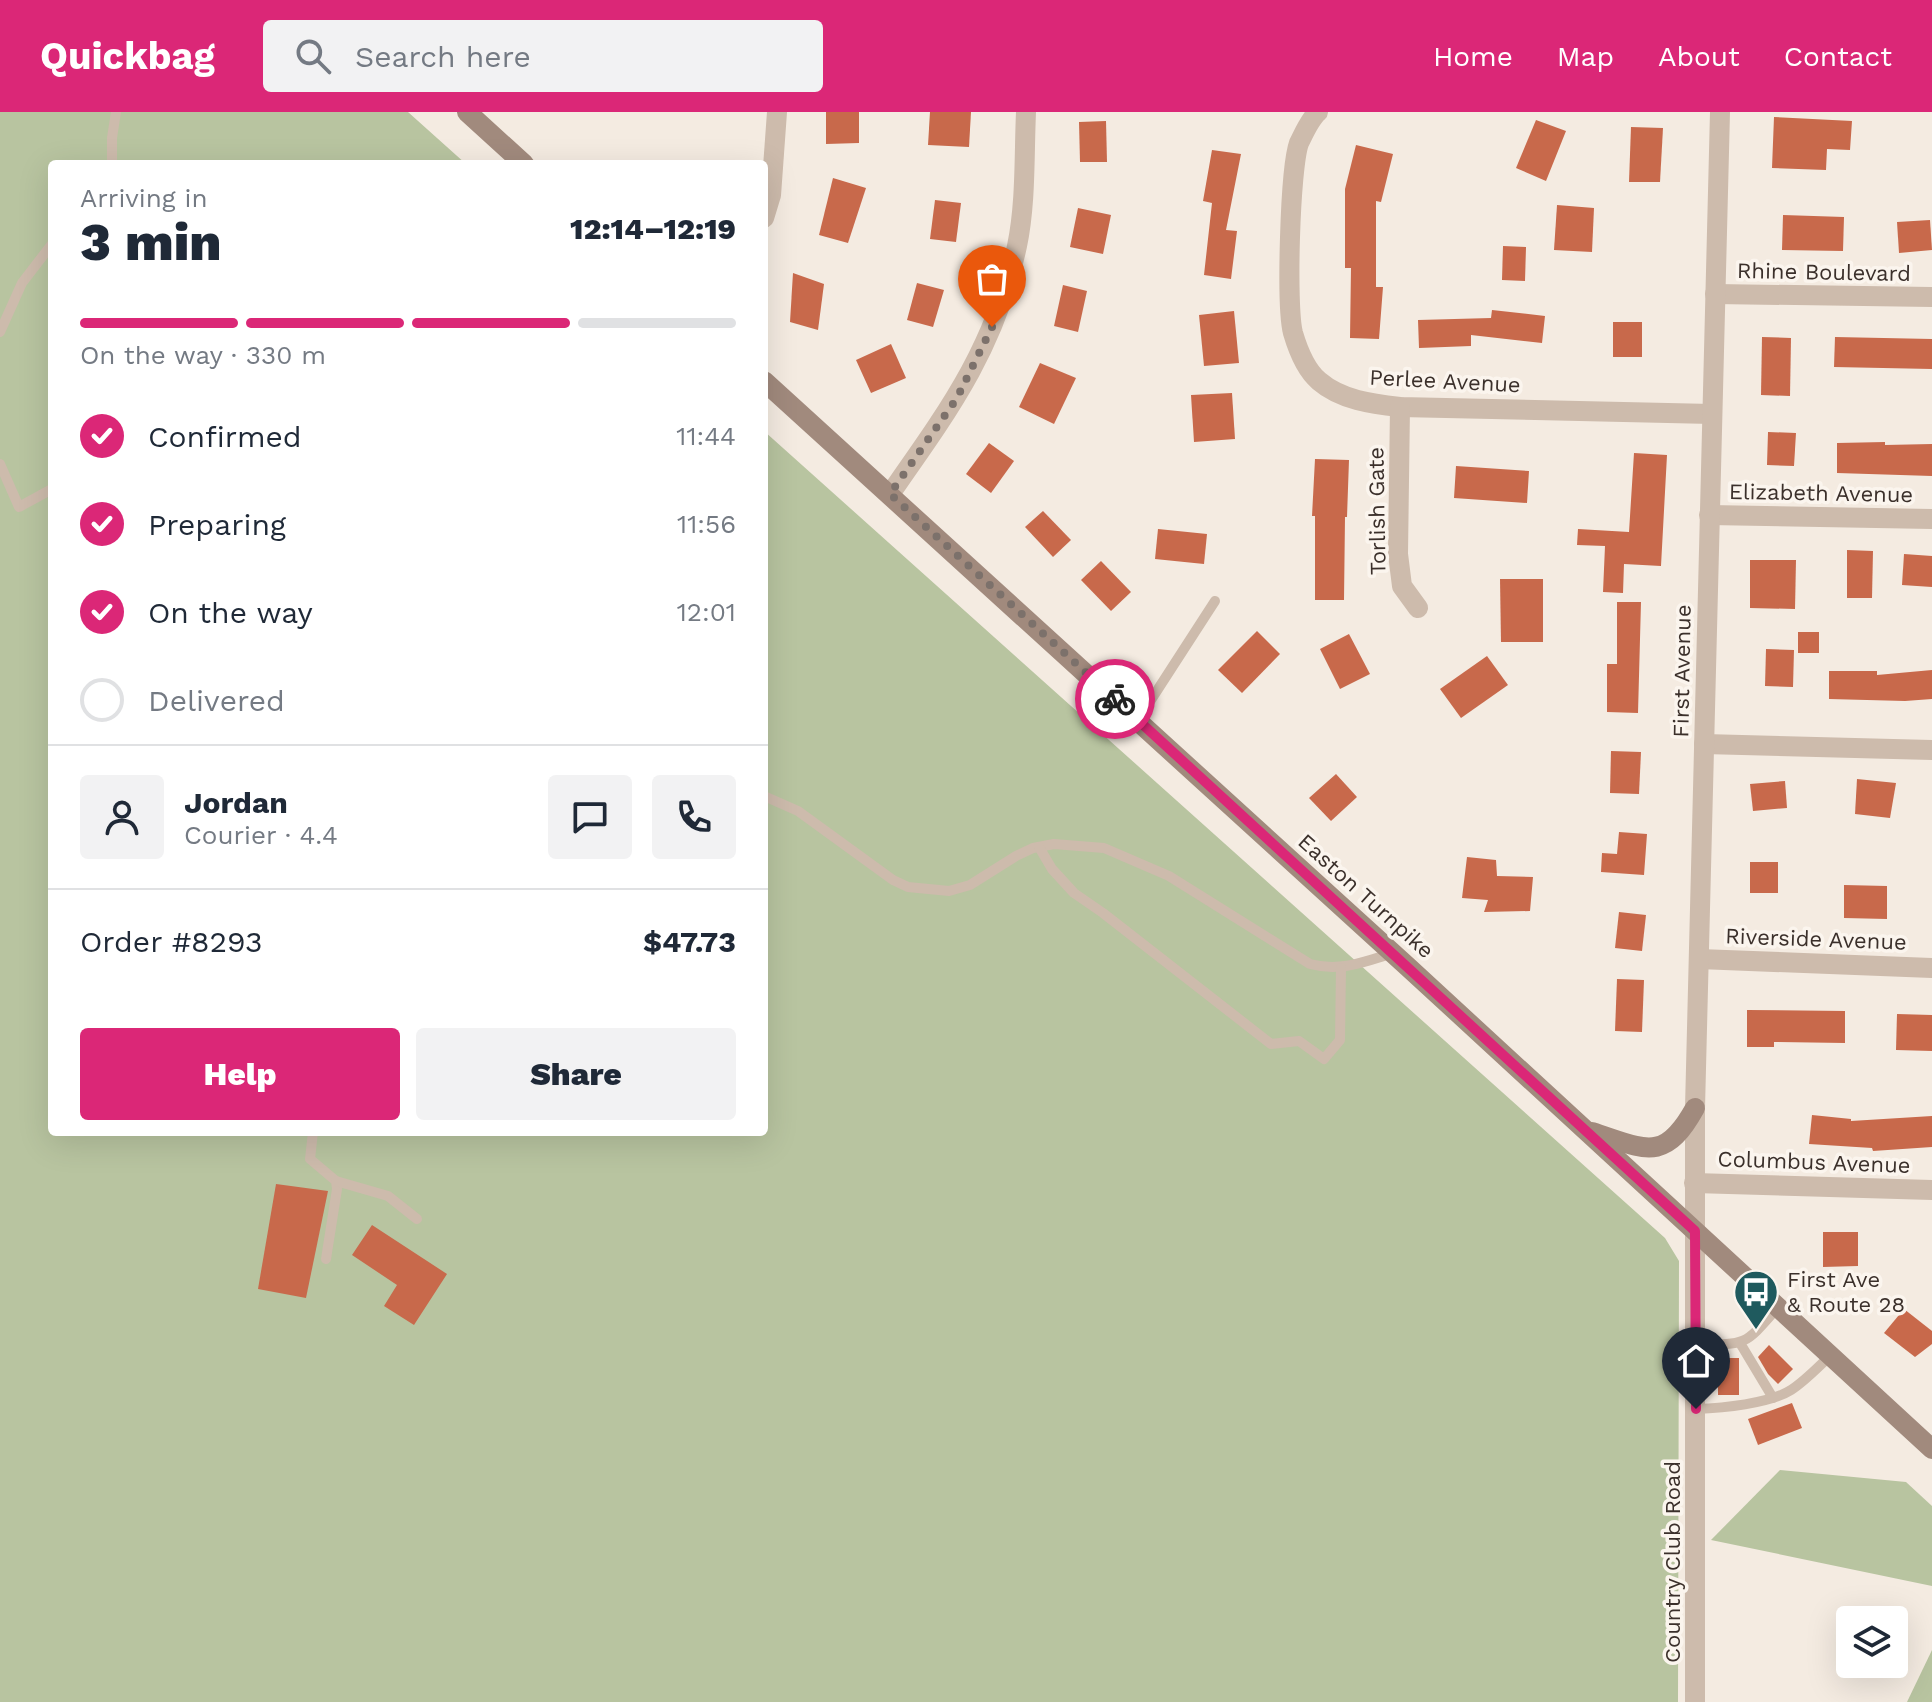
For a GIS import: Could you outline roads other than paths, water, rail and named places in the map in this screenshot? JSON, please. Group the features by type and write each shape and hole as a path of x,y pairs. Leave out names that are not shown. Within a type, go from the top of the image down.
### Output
{"main road":[{"path":"467,112 520,160"},
{"name":"Easton Turnpike","path":"768,385 1932,1449"},
{"path":"1586,1130 1637,1146 1662,1146 1682,1132 1695,1108"}],"street":[{"path":"768,205 777,112"},
{"path":"890,494 957,398 983,350 1002,303 1017,244 1024,185 1026,112"},
{"name":"Perlee Avenue","path":"1318,112 1299,145 1294,173 1291,296 1293,330 1302,357 1318,381 1340,394 1365,403 1400,407 1712,414"},
{"name":"First Avenue","path":"1695,1231 1695,1108 1720,112"},
{"name":"Rhine Boulevard","path":"1715,294 1932,297"},
{"name":"Torlish Gate","path":"1400,407 1398,554 1402,586 1418,608"},
{"name":"Elizabeth Avenue","path":"1709,515 1932,519"},
{"path":"1704,744 1932,750"},
{"name":"Riverside Avenue","path":"1699,959 1932,968"},
{"name":"Columbus Avenue","path":"1694,1183 1932,1190"},
{"name":"Country Club Road","path":"1695,1231 1695,1702"}],"lane":[{"path":"112,160 116,112"},
{"path":"0,332 22,283 48,249"},
{"path":"0,464 19,507 48,491"},
{"path":"1138,720 1215,601"},
{"path":"768,798 798,811 893,880 908,887 949,891 970,885 1016,856 1054,844 1104,848 1169,876 1310,964 1328,969 1341,968 1393,953"},
{"path":"1039,847 1057,875 1074,893 1271,1044 1299,1041 1324,1059 1340,1040 1341,968"},
{"path":"313,1136 310,1159 336,1181 388,1196 417,1219"},
{"path":"326,1259 336,1181"},
{"path":"1696,1344 1740,1343 1752,1338 1778,1307"},
{"path":"1740,1343 1773,1398"},
{"path":"1696,1409 1773,1398 1790,1391 1830,1356"}],"place":[{"name":"First Ave & Route 28","path":"1756,1331"}]}
